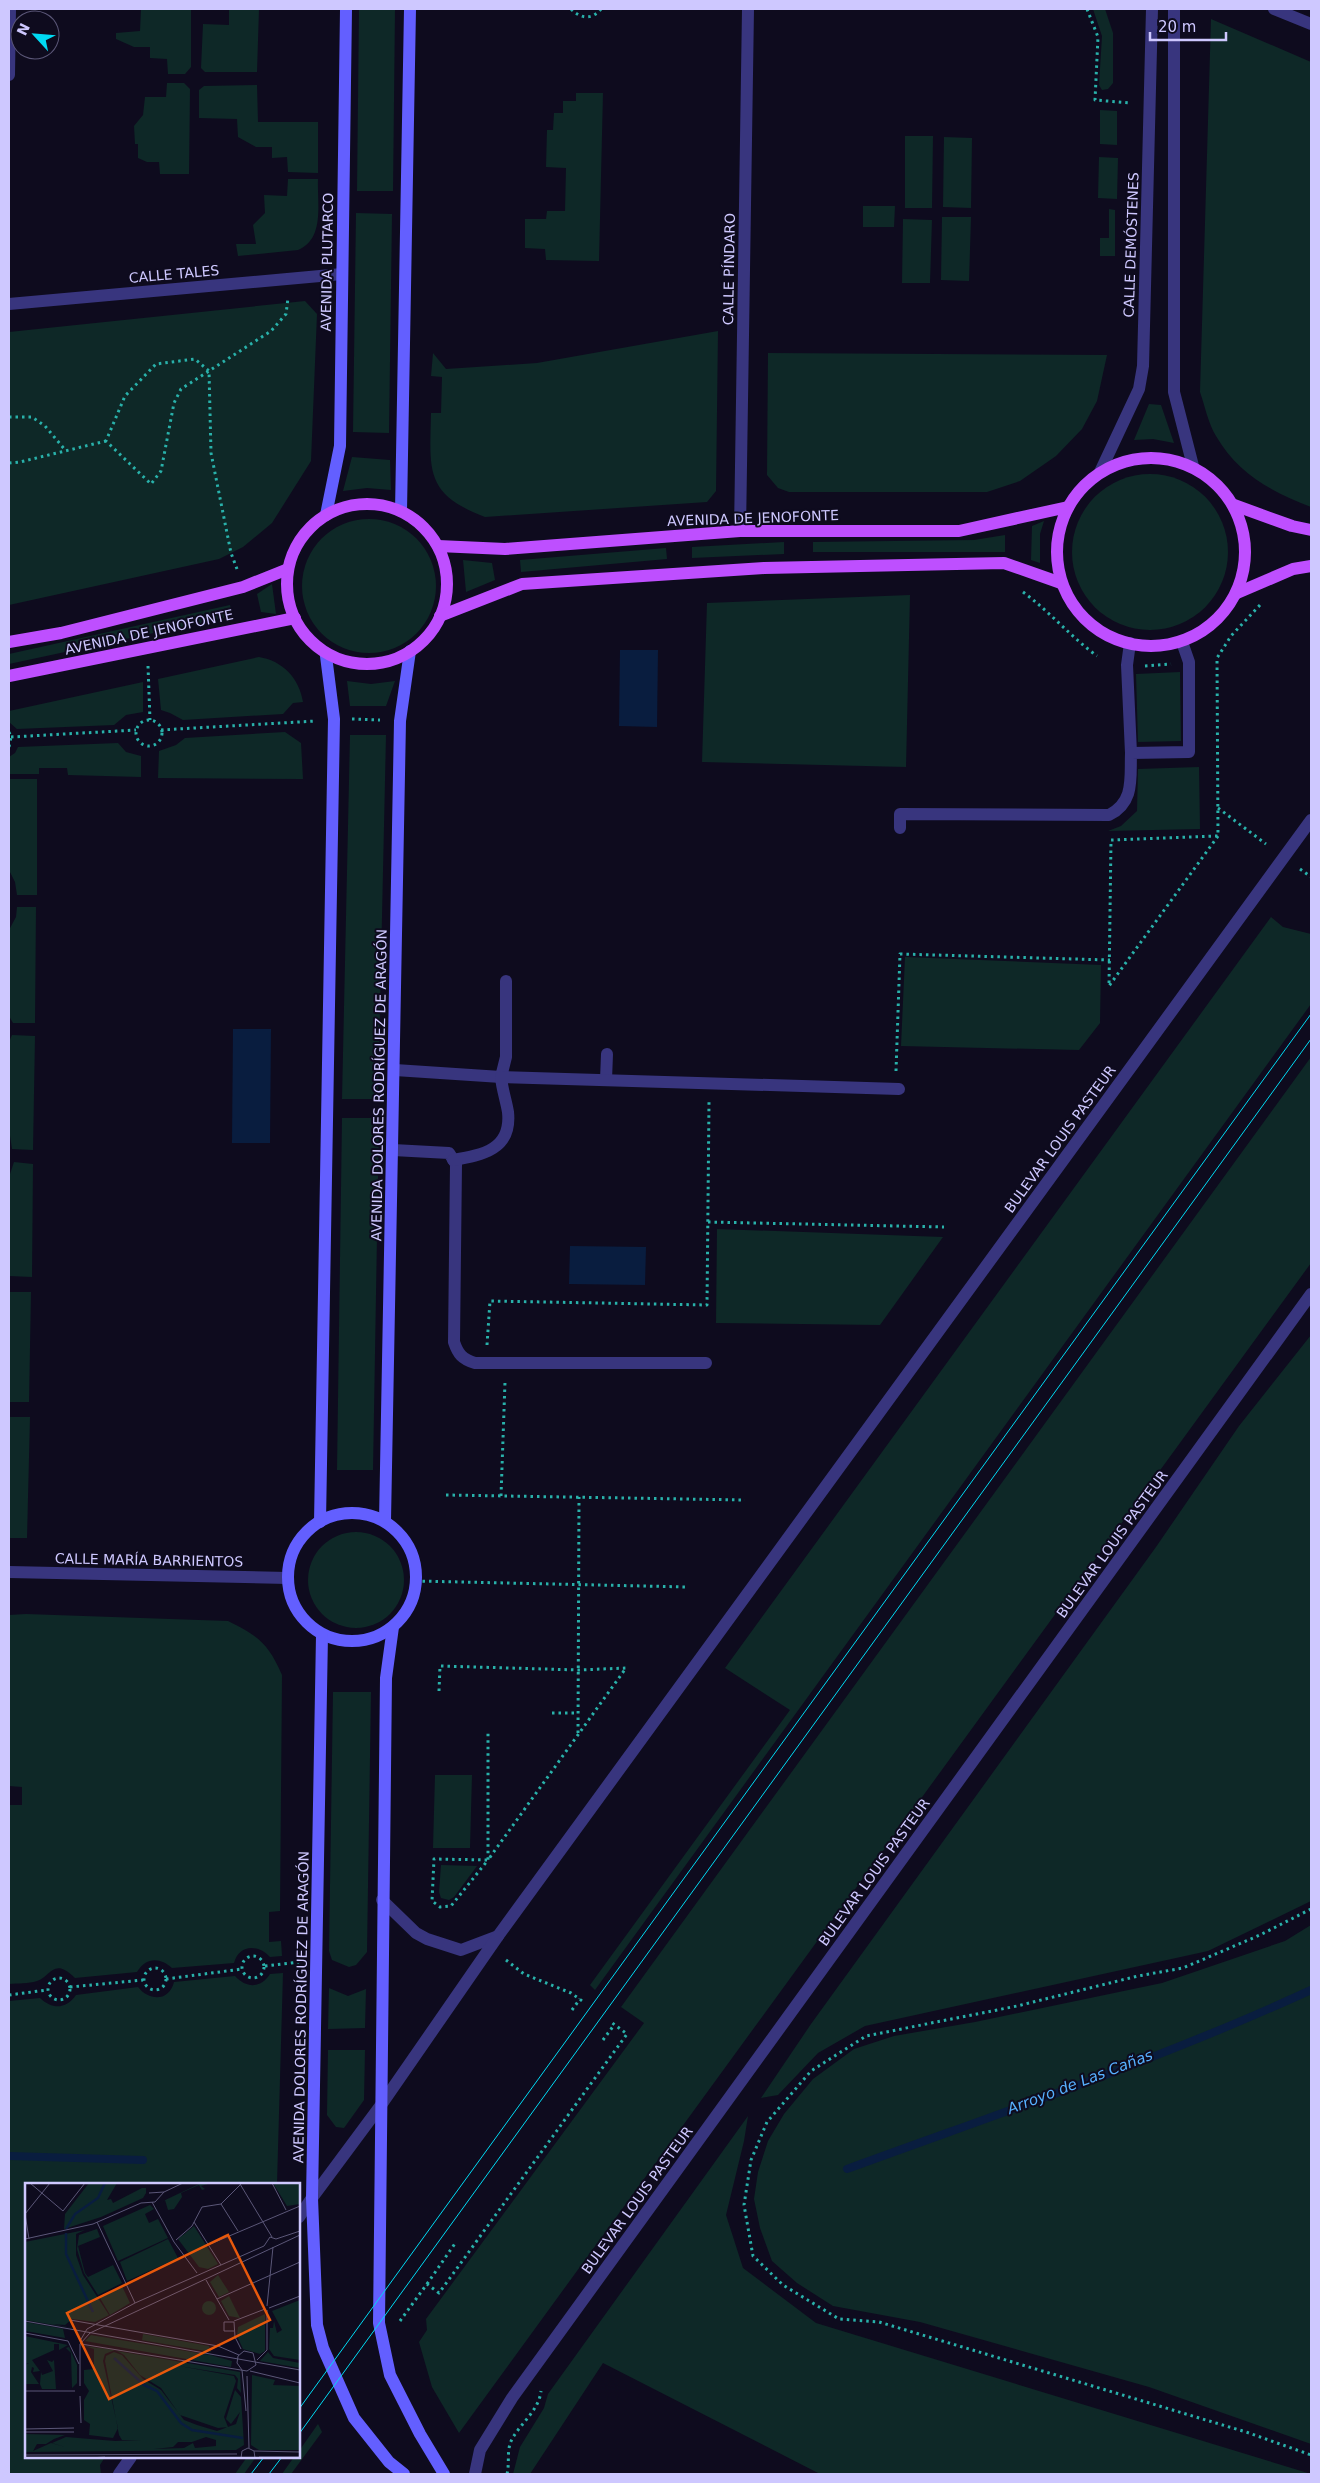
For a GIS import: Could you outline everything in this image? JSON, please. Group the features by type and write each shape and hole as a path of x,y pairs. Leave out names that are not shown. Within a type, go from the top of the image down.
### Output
{"main road":[{"name":"AVENIDA PLUTARCO","path":"326,515 340,446 346,9"},
{"path":"401,511 410,9"},
{"path":"1162,457 1193,466 1216,482 1234,504 1246,548 1237,593 1214,623 1182,642 1145,647 1109,638 1080,615 1061,583 1057,544 1068,507 1100,472 1130,459 1162,457"},
{"path":"372,504 401,511 419,522 438,546 445,564 447,580 440,616 434,628 410,651 385,662 355,663 326,656 307,640 295,618 288,595 288,569 301,539 326,515 343,507 372,504"},
{"path":"1234,504 1292,526 1311,530"},
{"name":"AVENIDA DE JENOFONTE","path":"438,546 505,549 740,530 959,531 1068,507"},
{"path":"440,616 522,584 764,568 1004,563 1061,583"},
{"path":"1237,593 1292,569 1311,566"},
{"name":"AVENIDA DE JENOFONTE","path":"9,642 61,633 243,587 288,569"},
{"name":"AVENIDA DE JENOFONTE","path":"9,676 295,618"},
{"name":"AVENIDA DOLORES RODRÍGUEZ DE ARAGÓN","path":"385,1521 395,1070 400,721 410,651"},
{"path":"320,1522 334,719 326,656"},
{"path":"356,1513 385,1521 401,1535 412,1555 416,1582 410,1606 393,1627 371,1639 343,1642 322,1634 302,1619 290,1597 288,1578 294,1549 303,1536 320,1522 330,1517 356,1513"},
{"path":"393,1627 386,1678 382,1900 379,2323 390,2375 420,2434 444,2474"},
{"name":"AVENIDA DOLORES RODRÍGUEZ DE ARAGÓN","path":"322,1634 312,2198 317,2325 323,2348 354,2418 389,2462 404,2474"}],"street":[{"path":"9,75 10,9"},
{"name":"CALLE PÍNDARO","path":"740,530 748,9"},
{"name":"CALLE DEMÓSTENES","path":"1100,472 1139,389 1143,366 1152,9"},
{"path":"1174,9 1174,392 1193,466"},
{"path":"1274,9 1311,24"},
{"name":"CALLE TALES","path":"9,304 342,274"},
{"path":"1131,753 1189,752 1189,662 1182,642"},
{"path":"900,828 900,814 1109,815 1120,809 1129,792 1131,753 1127,665 1130,643"},
{"name":"BULEVAR LOUIS PASTEUR","path":"300,2216 381,2105 498,1936 1311,820"},
{"path":"453,1160 476,1156 495,1149 504,1134 508,1113 501,1077 506,1057 506,981"},
{"path":"606,1080 607,1054"},
{"path":"395,1070 501,1077 899,1089"},
{"path":"393,1150 449,1154 456,1164 454,1342 457,1352 464,1360 486,1364 706,1363"},
{"name":"BULEVAR LOUIS PASTEUR","path":"475,2474 480,2450 512,2398 1311,1294"},
{"name":"CALLE MARÍA BARRIENTOS","path":"9,1572 288,1578"},
{"path":"382,1900 416,1933 427,1939 461,1950 498,1936"},
{"path":"119,2474 130,2458"}],"path":[{"path":"571,9 577,15 586,18 594,16 601,9"},
{"path":"1087,9 1098,36 1096,100 1150,104"},
{"path":"106,441 151,484 161,471 174,404 181,389 271,331 286,314 290,278"},
{"path":"106,441 125,396 156,364 196,358 209,371 211,453 231,554 243,587"},
{"path":"9,417 32,417 45,426 66,451"},
{"path":"9,463 106,441"},
{"path":"1023,592 1046,609 1074,639 1097,656"},
{"path":"1218,836 1111,840 1109,986 1218,836 1217,658 1231,636 1260,605 1268,600"},
{"path":"147,648 150,720"},
{"path":"1140,666 1176,664"},
{"path":"162,730 334,719 400,721"},
{"path":"11,736 136,730 143,721 150,720 158,723 162,730 161,738 156,744 149,746 139,741 136,730"},
{"path":"9,732 11,736 9,747"},
{"path":"1218,808 1266,844"},
{"path":"1300,869 1311,877"},
{"path":"886,1070 896,1071 900,954 1110,960"},
{"path":"486,1364 490,1301 707,1305 709,1083"},
{"path":"708,1222 944,1227"},
{"path":"502,1496 506,1363"},
{"path":"446,1495 745,1500"},
{"path":"578,1734 579,1498"},
{"path":"416,1582 688,1586"},
{"path":"439,1691 440,1666 578,1670 626,1668 488,1860 451,1906 440,1907 432,1901 434,1859 488,1860"},
{"path":"552,1712 578,1713"},
{"path":"488,1733 488,1860"},
{"path":"1311,1909 1260,1935 1184,1968 1138,1976 1018,2006 866,2036 811,2071 766,2122 751,2160 744,2205 753,2256 783,2285 839,2318 879,2322 1246,2432 1311,2455"},
{"path":"252,1955 262,1959 265,1966 260,1976 254,1978 248,1978 242,1969 243,1962 252,1955"},
{"path":"265,1966 316,1960"},
{"path":"506,1960 524,1974 571,1992 585,2003"},
{"path":"154,1968 164,1972 166,1979 162,1989 156,1991 145,1986 143,1980 148,1969 154,1968"},
{"path":"166,1979 242,1969"},
{"path":"58,1978 68,1982 70,1993 60,2000 54,2000 47,1990 53,1979 58,1978"},
{"path":"70,1987 143,1980"},
{"path":"9,1995 47,1990"},
{"path":"572,2010 580,1999"},
{"path":"427,2284 439,2293 627,2034 612,2023 603,2040"},
{"path":"400,2321 456,2242"}],"green space":[{"path":"141,9 191,9 191,67 185,74 168,74 167,59 150,58 150,47 134,47 116,39 116,33 140,31"},
{"path":"229,9 259,9 257,72 205,72 201,68 203,24 229,25"},
{"path":"359,9 395,9 393,191 357,191"},
{"path":"1093,9 1105,9 1113,33 1113,83 1108,89 1102,90 1099,85 1102,36"},
{"path":"1211,19 1311,62 1311,507 1270,488 1245,471 1235,461 1213,431 1200,392"},
{"path":"167,83 184,83 190,89 189,174 160,174 159,162 147,162 138,158 138,144 135,144 134,126 143,115 145,97 166,97"},
{"path":"257,85 258,122 318,122 318,173 288,172 287,157 272,158 272,147 256,147 238,137 237,119 199,118 199,90 204,86"},
{"path":"576,93 603,93 599,261 546,260 545,249 525,248 525,219 546,219 547,211 565,211 566,168 546,167 547,130 553,130 554,113 563,113 563,101 576,101"},
{"path":"1100,110 1117,111 1117,145 1100,144"},
{"path":"905,136 933,136 932,208 905,208"},
{"path":"944,137 972,138 971,208 943,207"},
{"path":"1099,157 1118,158 1117,199 1098,198"},
{"path":"288,179 318,179 318,220 312,238 307,245 298,250 238,256 236,244 256,244 253,225 265,213 264,195 287,196"},
{"path":"863,206 895,206 894,227 863,227"},
{"path":"1109,209 1115,210 1115,256 1100,256 1100,238 1109,238"},
{"path":"356,213 392,214 389,433 353,432"},
{"path":"942,217 971,217 969,281 941,280"},
{"path":"903,219 932,220 930,283 902,283"},
{"path":"305,301 317,314 311,461 272,523 243,547 219,559 9,605 9,332"},
{"path":"718,331 716,491 707,502 485,517 451,499 441,489 435,478 430,450 431,413 441,413 442,377 431,376 433,353 446,369 537,363"},
{"path":"768,353 1107,355 1097,401 1082,429 1056,456 1020,481 987,492 789,492 778,488 767,475"},
{"path":"1149,404 1161,405 1174,443 1153,439 1134,440"},
{"path":"352,457 390,460 391,490 367,488 343,491"},
{"path":"1142,474 1158,474 1173,477 1187,483 1200,491 1211,502 1225,529 1228,552 1227,567 1219,589 1211,602 1200,613 1173,627 1158,630 1142,630 1127,627 1113,621 1100,613 1089,602 1075,575 1072,560 1072,544 1075,529 1081,515 1089,502 1100,491 1127,477"},
{"path":"369,519 395,524 406,530 416,539 425,549 431,560 436,586 431,612 425,623 416,633 406,642 395,648 369,653 343,648 332,642 322,633 313,623 307,612 302,586 307,560 313,549 322,539 332,530 343,524"},
{"path":"1044,521 1040,534 1040,563 1031,560 1032,526"},
{"path":"1005,535 1005,552 813,552 813,542 974,540"},
{"path":"784,542 784,554 692,558 692,547"},
{"path":"666,548 667,559 521,572 520,560"},
{"path":"463,560 492,563 495,580 466,592"},
{"path":"272,584 276,614 261,612 257,594"},
{"path":"910,595 906,767 702,762 707,603"},
{"path":"230,605 233,616 9,664 9,654"},
{"path":"259,657 275,662 294,678 303,702 293,703 283,714 183,720 161,710 158,679"},
{"path":"1180,672 1181,741 1138,742 1136,674"},
{"path":"347,681 371,684 395,681 386,706 350,706"},
{"path":"143,682 143,712 126,715 114,725 17,729 9,722 9,711"},
{"path":"285,732 301,743 303,779 158,778 159,751 176,745 185,738"},
{"path":"350,735 386,735 378,1099 342,1099"},
{"path":"118,743 126,752 141,756 141,777 68,775 67,768 39,768 39,774 9,774 9,757 15,753 18,747"},
{"path":"1199,767 1200,829 1108,831 1121,826 1137,811 1138,769"},
{"path":"9,779 37,779 37,895 17,895 15,882 9,870"},
{"path":"17,907 36,907 35,1023 13,1023 9,1016 9,930 16,917"},
{"path":"1271,917 1283,927 1311,934 1311,1004 595,1990 590,1985 790,1710 725,1668"},
{"path":"905,957 1101,965 1100,1023 1079,1050 901,1046"},
{"path":"12,1035 35,1036 33,1150 12,1149 9,1129 9,1042"},
{"path":"1311,1057 1311,1263 459,2433 432,2387 419,2342 427,2330 426,2319 644,2023 621,2007"},
{"path":"342,1118 379,1118 373,1470 337,1470"},
{"path":"14,1162 33,1164 32,1277 9,1276 9,1177"},
{"path":"717,1229 943,1237 880,1325 716,1323"},
{"path":"9,1292 31,1292 29,1402 9,1402"},
{"path":"1311,1335 1311,1901 1208,1951 865,2026 818,2053 778,2095 761,2098 811,2024 1156,1547 1239,1426"},
{"path":"9,1417 30,1417 27,1538 9,1538"},
{"path":"356,1532 374,1536 390,1546 400,1562 404,1580 400,1598 390,1614 374,1624 356,1628 338,1624 322,1614 312,1598 308,1580 312,1562 322,1546 338,1536"},
{"path":"9,1615 228,1621 255,1636 267,1648 282,1675 280,1911 269,1912 269,1942 281,1941 282,1956 270,1957 260,1950 249,1948 240,1952 234,1963 172,1968 163,1962 153,1960 141,1967 137,1972 75,1978 68,1972 57,1968 37,1981 9,1984 9,1805 22,1805 22,1787 9,1786"},
{"path":"333,1692 371,1692 367,1952 356,1965 349,1967 332,1960 329,1951"},
{"path":"435,1775 472,1775 470,1848 433,1848"},
{"path":"441,1865 477,1866 454,1897 449,1900 441,1898 439,1892"},
{"path":"1311,1925 1311,2444 1149,2387 920,2322 833,2306 797,2283 772,2261 760,2228 754,2199 758,2172 768,2141 784,2114 813,2079 854,2049 894,2036 975,2022 1162,1983 1285,1941"},
{"path":"283,1973 277,2183 25,2183 25,2458 104,2458 100,2465 101,2474 9,2474 9,2001 40,1998 50,2005 59,2006 68,2003 76,1995 138,1987 148,1995 158,1997 168,1993 174,1982 235,1976 244,1983 254,1985 262,1982 270,1974"},
{"path":"329,1988 348,1996 366,1989 365,2028 328,2029"},
{"path":"328,2050 365,2050 364,2100 344,2128 336,2127 327,2115"},
{"path":"748,2116 744,2141 726,2215 743,2268 816,2323 1311,2474 820,2474 603,2363 530,2474 513,2474 520,2447 544,2408 548,2394"},
{"path":"318,2424 322,2432 291,2474 282,2474 293,2458 300,2458 300,2450"},
{"path":"246,2458 255,2458 244,2474 235,2474"}],"water":[{"path":"620,650 658,650 657,727 619,726"},
{"path":"233,1029 271,1029 270,1143 232,1143"},
{"path":"570,1246 646,1247 645,1285 569,1284"}],"waterway":[{"name":"Arroyo de Las Cañas","path":"847,2169 1139,2062 1311,1990"},
{"name":"Arroyo de Las Cañas","path":"9,2156 143,2160"}],"tram line":[{"path":"300,2408 1311,1014"},
{"path":"300,2433 1311,1039"},
{"path":"251,2474 263,2458"},
{"path":"269,2474 281,2458"}]}
